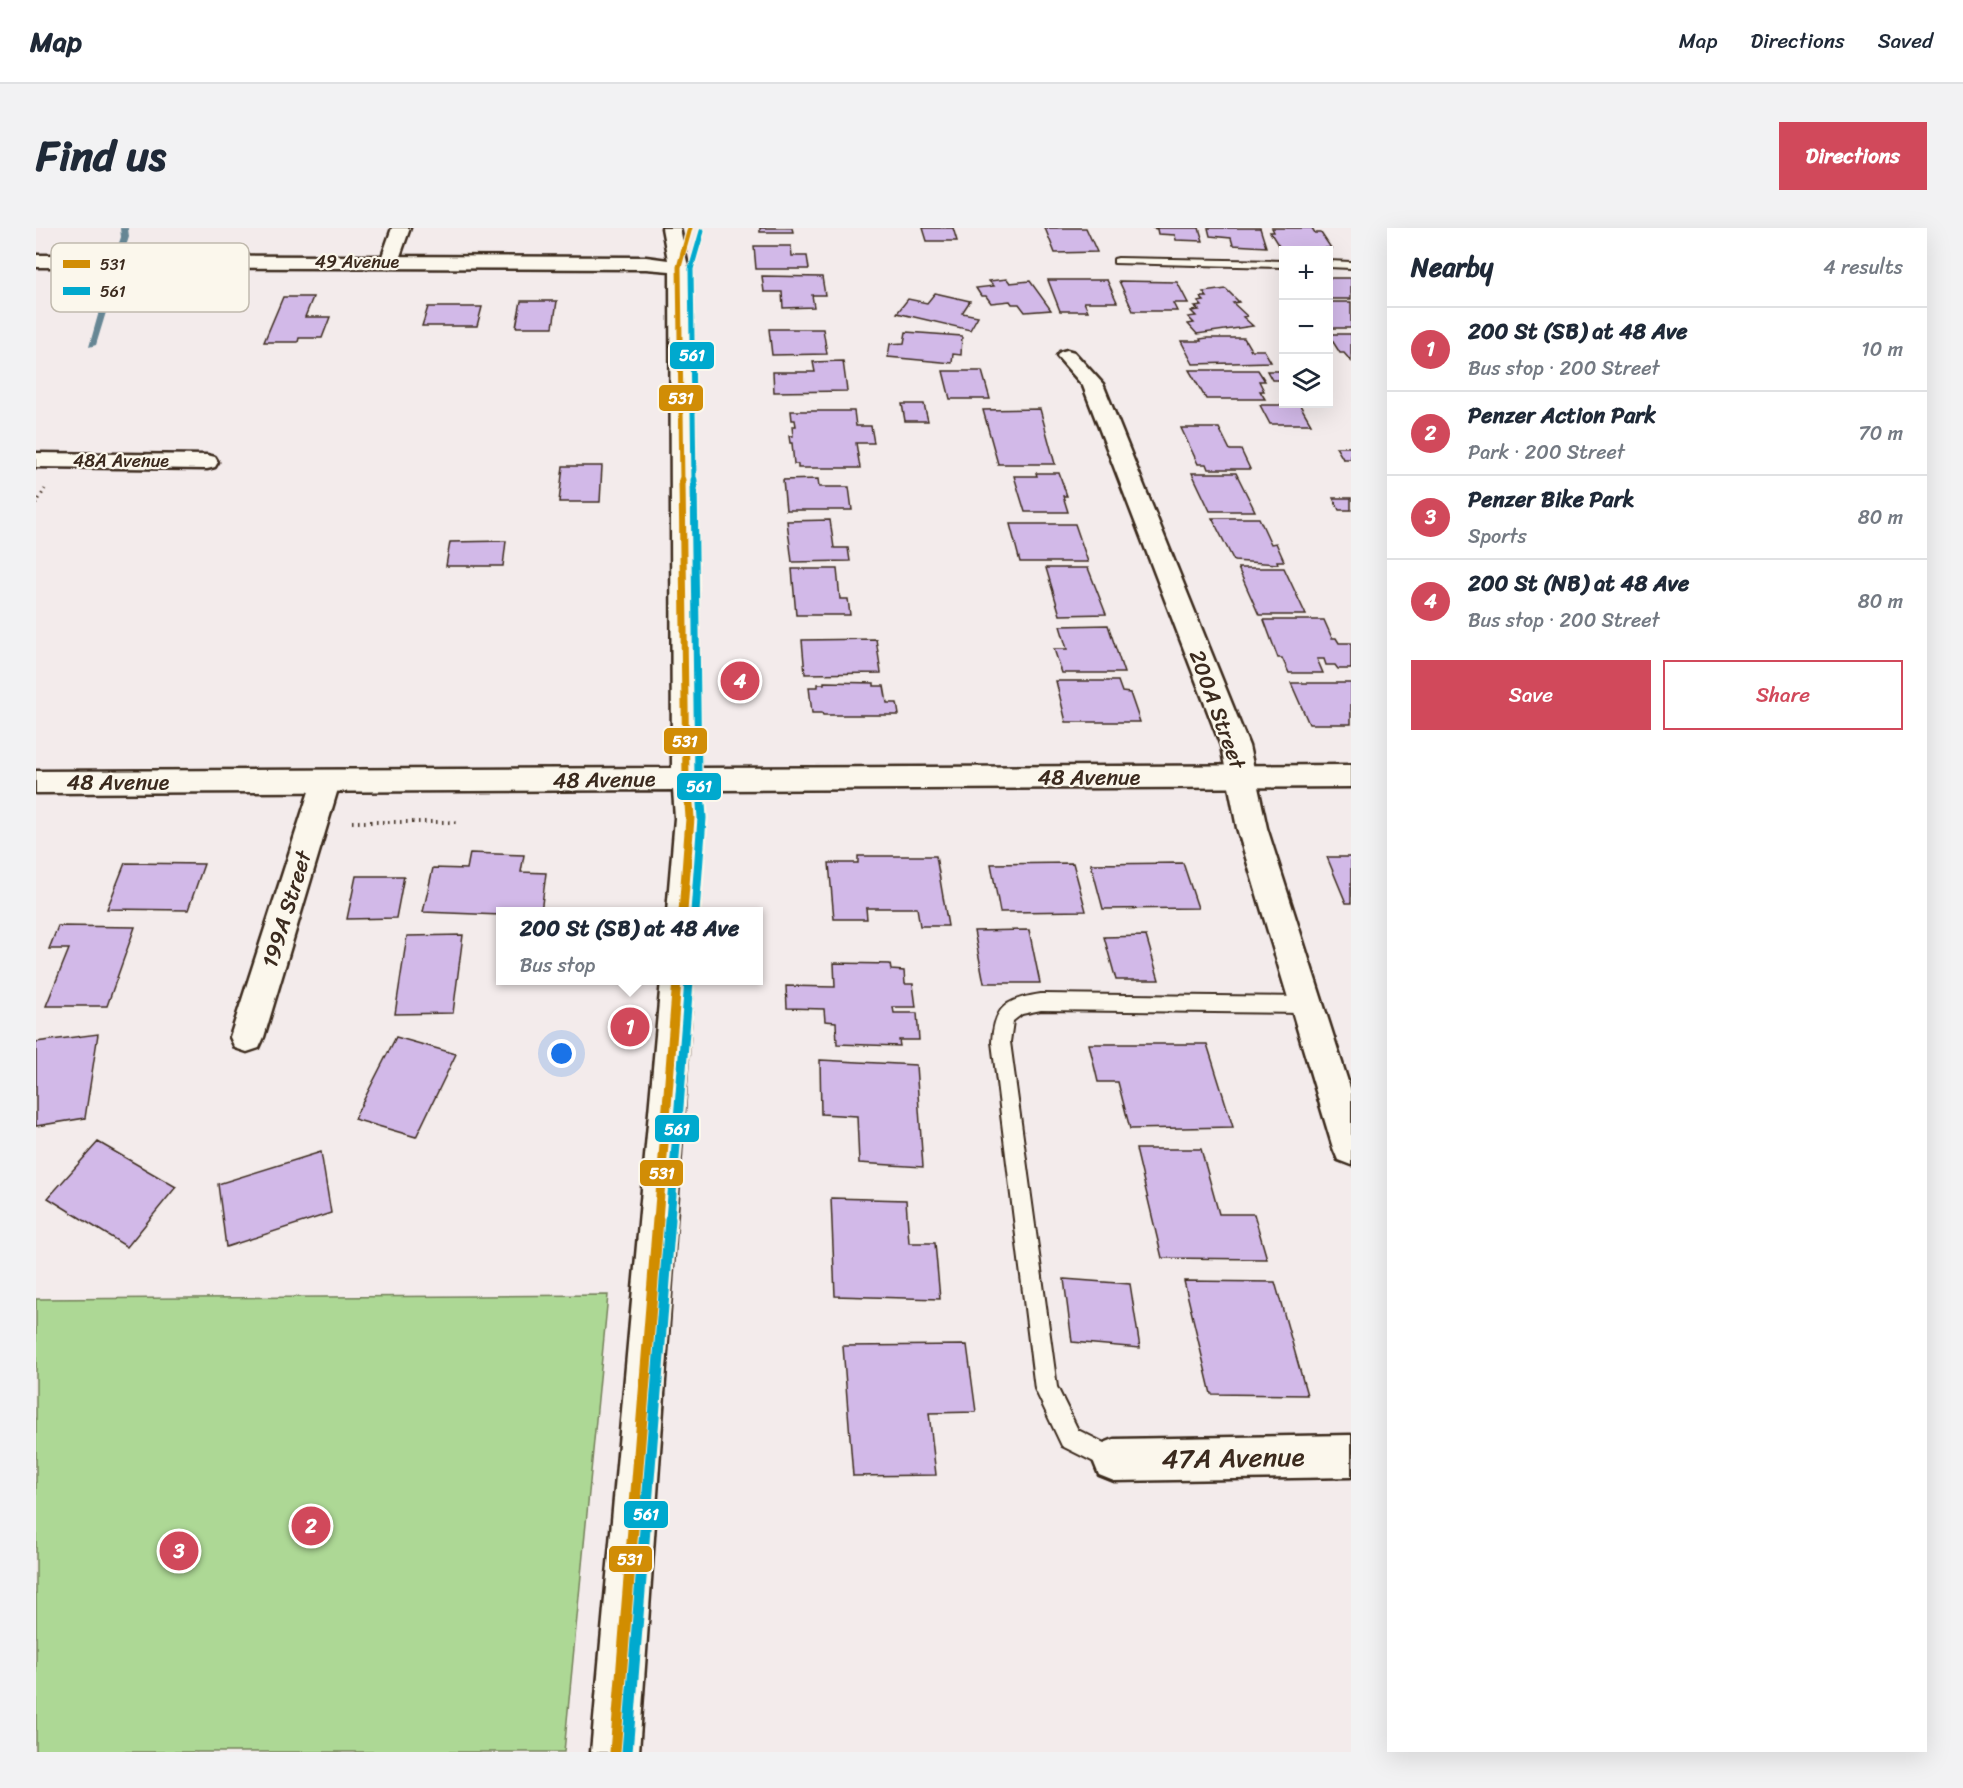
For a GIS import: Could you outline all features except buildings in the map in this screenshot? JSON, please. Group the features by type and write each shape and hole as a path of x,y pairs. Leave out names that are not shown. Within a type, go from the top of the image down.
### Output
{"street":[{"path":"389,262 401,228"},
{"path":"671,228 679,267 686,778 690,818 683,907"},
{"path":"679,267 690,228"},
{"name":"49 Avenue","path":"36,261 51,261"},
{"name":"49 Avenue","path":"249,262 646,263 679,267"},
{"name":"200A Street","path":"1067,356 1093,384 1233,739 1252,828 1351,1148"},
{"name":"48A Avenue","path":"36,460 207,462"},
{"name":"48 Avenue","path":"36,782 1351,776"},
{"name":"199A Street","path":"247,1037 326,782"},
{"path":"615,1752 677,985"},
{"name":"47A Avenue","path":"1114,1460 1351,1456"}],"lane":[{"path":"1118,261 1279,264"},
{"path":"1333,264 1351,265"},
{"path":"1114,1460 1070,1438 1046,1389 1001,1042 1001,1025 1008,1011 1022,1004 1041,1002 1307,1005"}],"path":[{"path":"348,821 390,824 459,822"}],"green space":[{"path":"608,1295 564,1752 36,1752 36,1299"}],"waterway":[{"path":"123,243 124,228"},
{"path":"92,345 102,312"}],"transit line":[{"name":"531","path":"683,907 690,818 686,778 679,267 690,228"},
{"name":"561","path":"695,907 702,818 698,777 691,269 702,231"},
{"name":"531","path":"615,1752 677,985"},
{"name":"561","path":"627,1752 689,985"}],"place":[{"name":"200 St (NB) at 48 Ave","path":"740,681"},
{"name":"200 St (SB) at 48 Ave","path":"630,1027"},
{"name":"Penzer Action Park","path":"311,1526"},
{"name":"Penzer Bike Park","path":"179,1551"}]}
